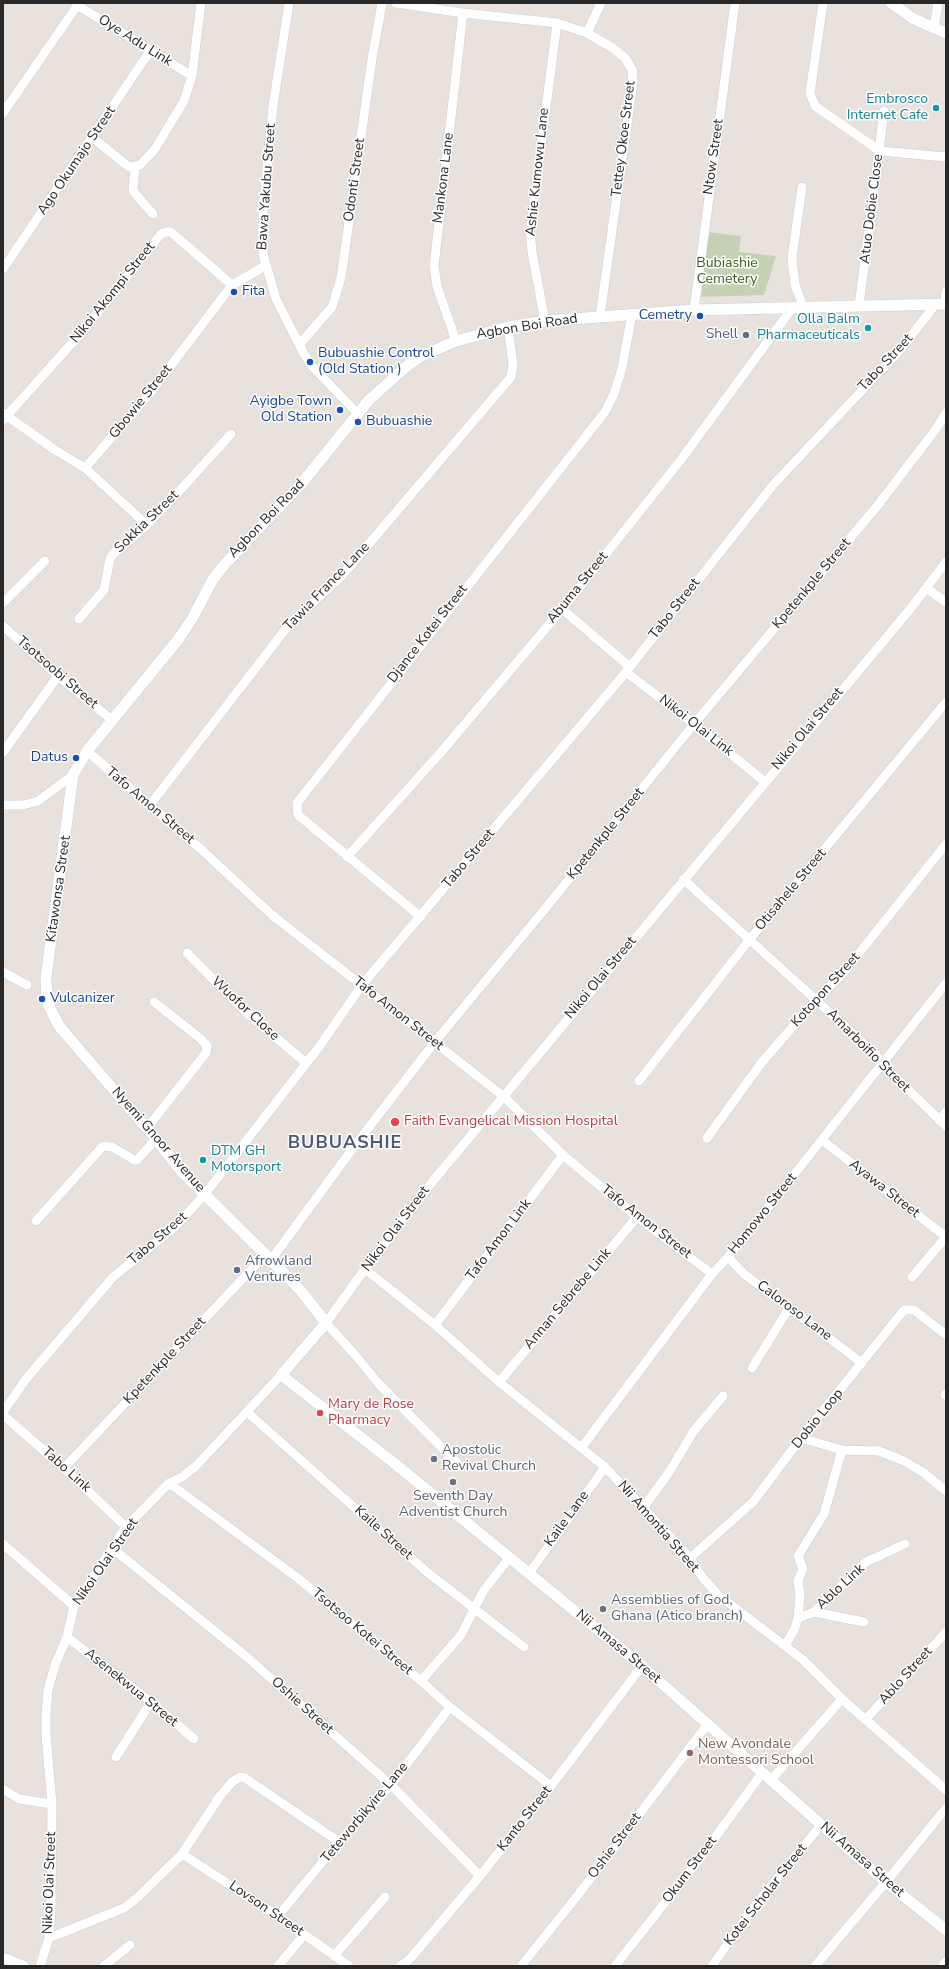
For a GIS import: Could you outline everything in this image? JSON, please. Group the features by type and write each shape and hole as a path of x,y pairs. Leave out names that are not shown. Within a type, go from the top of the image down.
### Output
{"street":[{"path":"93,138 129,167 134,168 140,165 155,149 184,100 192,76 201,3"},
{"name":"Bawa Yakubu Street","path":"289,3 273,106 263,211 262,243 265,266 276,299 299,345 311,365 358,414"},
{"name":"Odonti Street","path":"299,345 328,314 340,285 372,59 382,3"},
{"name":"Tettey Okoe Street","path":"396,3 440,6 463,13 557,23 587,33 614,48 625,58 632,70 633,82 600,316"},
{"path":"587,33 601,3"},
{"name":"Ntow Street","path":"694,310 735,3"},
{"path":"822,3 810,93 814,106 880,151 946,157"},
{"path":"891,3 914,19 946,33"},
{"path":"934,29 938,3"},
{"path":"3,113 78,4"},
{"name":"Oye Adu Link","path":"78,4 150,51 192,76"},
{"name":"Mankona Lane","path":"456,340 438,286 434,266 463,13"},
{"name":"Ashie Kumowu Lane","path":"545,321 532,252 530,231 557,23"},
{"name":"Ago Okumajo Street","path":"3,269 93,138 150,51"},
{"name":"Atuo Dobie Close","path":"860,306 884,111"},
{"path":"134,168 133,191 153,214"},
{"path":"798,307 792,258 802,187"},
{"name":"Nikoi Akompi Street","path":"4,416 82,332 161,234 171,232 232,285"},
{"name":"Gbowie Street","path":"85,468 151,392 232,285 265,266"},
{"path":"942,304 946,290"},
{"name":"Agbon Boi Road","path":"73,776 86,751 176,641 192,619 217,574 301,484 369,400 407,366 420,357 456,340 508,327 545,321 694,310 942,304"},
{"name":"Tabo Street","path":"3,1412 26,1379 113,1277 175,1227 205,1194 306,1063 362,985 421,917 628,669 773,485 942,304"},
{"name":"Abuma Street","path":"347,857 442,751 562,609 680,461 798,307"},
{"name":"Djance Kotei Street","path":"421,917 298,815 296,808 299,799 605,412 614,394 622,368 632,314"},
{"name":"Tawia France Lane","path":"150,805 291,622 339,579 511,377 513,366 508,327"},
{"name":"Kpetenkple Street","path":"64,1468 269,1257 434,1043 549,904 694,724 878,505 936,429 946,413"},
{"path":"4,416 85,468 146,525"},
{"name":"Sokkia Street","path":"79,619 104,590 110,559 113,554 146,525 196,475 231,434"},
{"path":"3,603 45,562"},
{"name":"Nikoi Olai Street","path":"40,1966 49,1938 51,1910 52,1804 46,1735 48,1690 55,1665 67,1637 74,1606 126,1528 169,1483 182,1477 196,1466 281,1375 326,1323 365,1269 433,1181 946,562"},
{"path":"926,588 946,602"},
{"name":"Nikoi Olai Link","path":"562,609 628,669 765,782"},
{"name":"Tsotsoobi Street","path":"3,626 58,676 112,720"},
{"path":"3,752 58,676"},
{"name":"Otisahele Street","path":"639,1081 750,939 946,702"},
{"name":"Tafo Amon Street","path":"86,751 203,851 272,915 503,1096 563,1155 636,1217 712,1274"},
{"path":"3,805 23,805 38,801 73,776"},
{"name":"Kitawonsa Street","path":"47,1002 46,977 73,776"},
{"name":"Kotopon Street","path":"707,1138 762,1062 816,1000 844,972 946,844"},
{"name":"Amarboifio Street","path":"684,879 816,1000 942,1123"},
{"name":"Wuofor Close","path":"187,953 246,1012 306,1063"},
{"path":"3,972 27,986"},
{"name":"Homowo Street","path":"582,1447 712,1274 728,1257 946,983"},
{"name":"Nyemi Gnoor Avenue","path":"47,1002 59,1026 147,1128 182,1172 269,1257 301,1291 326,1323 378,1383 458,1463"},
{"path":"147,1128 206,1053 207,1046 201,1039 154,1002"},
{"path":"942,1123 946,1112"},
{"path":"36,1221 103,1146 112,1147 134,1160 137,1160 156,1139"},
{"name":"Ayawa Street","path":"822,1140 946,1237"},
{"name":"Tafo Amon Link","path":"435,1325 563,1155"},
{"name":"Annan Sebrebe Link","path":"499,1382 636,1217"},
{"path":"912,1277 946,1237"},
{"name":"Caloroso Lane","path":"728,1257 744,1274 862,1364"},
{"name":"Nii Amontia Street","path":"365,1269 435,1325 499,1382 582,1447 605,1467 690,1558 703,1578 717,1594 802,1659 842,1699 946,1790"},
{"path":"752,1368 789,1308"},
{"name":"Dobio Loop","path":"690,1558 753,1502 801,1438 904,1310 914,1310 946,1336"},
{"name":"Nii Amasa Street","path":"281,1375 530,1572 642,1666 886,1882 946,1930"},
{"path":"643,1508 668,1474 693,1432 723,1396"},
{"name":"Kaile Street","path":"247,1412 428,1573 524,1647"},
{"name":"Tabo Link","path":"3,1415 64,1468 126,1528"},
{"path":"801,1438 842,1450 879,1451 911,1465 946,1491"},
{"path":"785,1646 795,1628 798,1618 800,1595 798,1581 803,1569 798,1556 824,1514 842,1450"},
{"name":"Kaile Lane","path":"530,1572 605,1467"},
{"name":"Tsotsoo Kotei Street","path":"169,1483 299,1579 450,1707 551,1786"},
{"path":"3,1544 74,1606"},
{"name":"Ablo Link","path":"798,1618 814,1612 861,1566 905,1544"},
{"name":"Oshie Street","path":"112,1548 248,1658 391,1785 480,1876"},
{"path":"421,1681 460,1635 484,1590 510,1557"},
{"path":"814,1612 864,1622"},
{"name":"Ablo Street","path":"866,1719 946,1632"},
{"name":"Asenekwua Street","path":"67,1637 151,1702 194,1739"},
{"name":"Kanto Street","path":"400,1966 409,1960 480,1876 551,1786 642,1666"},
{"name":"Okum Street","path":"615,1966 766,1776 842,1699"},
{"path":"116,1757 151,1702"},
{"name":"Teteworbikyire Lane","path":"278,1916 339,1842 391,1785 450,1707"},
{"name":"Oshie Street","path":"521,1966 707,1725"},
{"path":"49,1938 124,1908 137,1898 182,1854 220,1796 232,1782 240,1777 245,1778 339,1842"},
{"path":"3,1789 19,1799 52,1804"},
{"path":"815,1966 946,1808"},
{"name":"Kotei Scholar Street","path":"712,1966 755,1905 821,1825"},
{"name":"Lovson Street","path":"182,1854 278,1916 350,1966"},
{"path":"334,1956 384,1897"},
{"path":"278,1966 304,1935"},
{"path":"104,1966 130,1945"},
{"path":"3,1958 23,1966"}],"green space":[{"name":"Bubiashie Cemetery","path":"708,232 741,236 739,252 776,256 764,295 701,297"}],"place":[{"name":"Embrosco Internet Cafe","path":"936,108"},
{"name":"Fita","path":"234,292"},
{"name":"Cemetry","path":"700,316"},
{"name":"Olla Balm Pharmaceuticals","path":"868,328"},
{"name":"Shell","path":"746,335"},
{"name":"Bubuashie Control (Old Station )","path":"310,362"},
{"name":"Ayigbe Town Old Station","path":"340,410"},
{"name":"Bubuashie","path":"358,422"},
{"name":"Datus","path":"76,758"},
{"name":"Vulcanizer","path":"42,999"},
{"name":"Faith Evangelical Mission Hospital","path":"395,1122"},
{"name":"DTM GH Motorsport","path":"203,1160"},
{"name":"Afrowland Ventures","path":"237,1270"},
{"name":"Mary de Rose Pharmacy","path":"320,1413"},
{"name":"Apostolic Revival Church","path":"434,1459"},
{"name":"Seventh Day Adventist Church","path":"453,1482"},
{"name":"Assemblies of God, Ghana (Atico branch)","path":"603,1609"},
{"name":"New Avondale Montessori School","path":"690,1753"}],"district":[{"name":"BUBUASHIE","path":"345,1144"}]}
